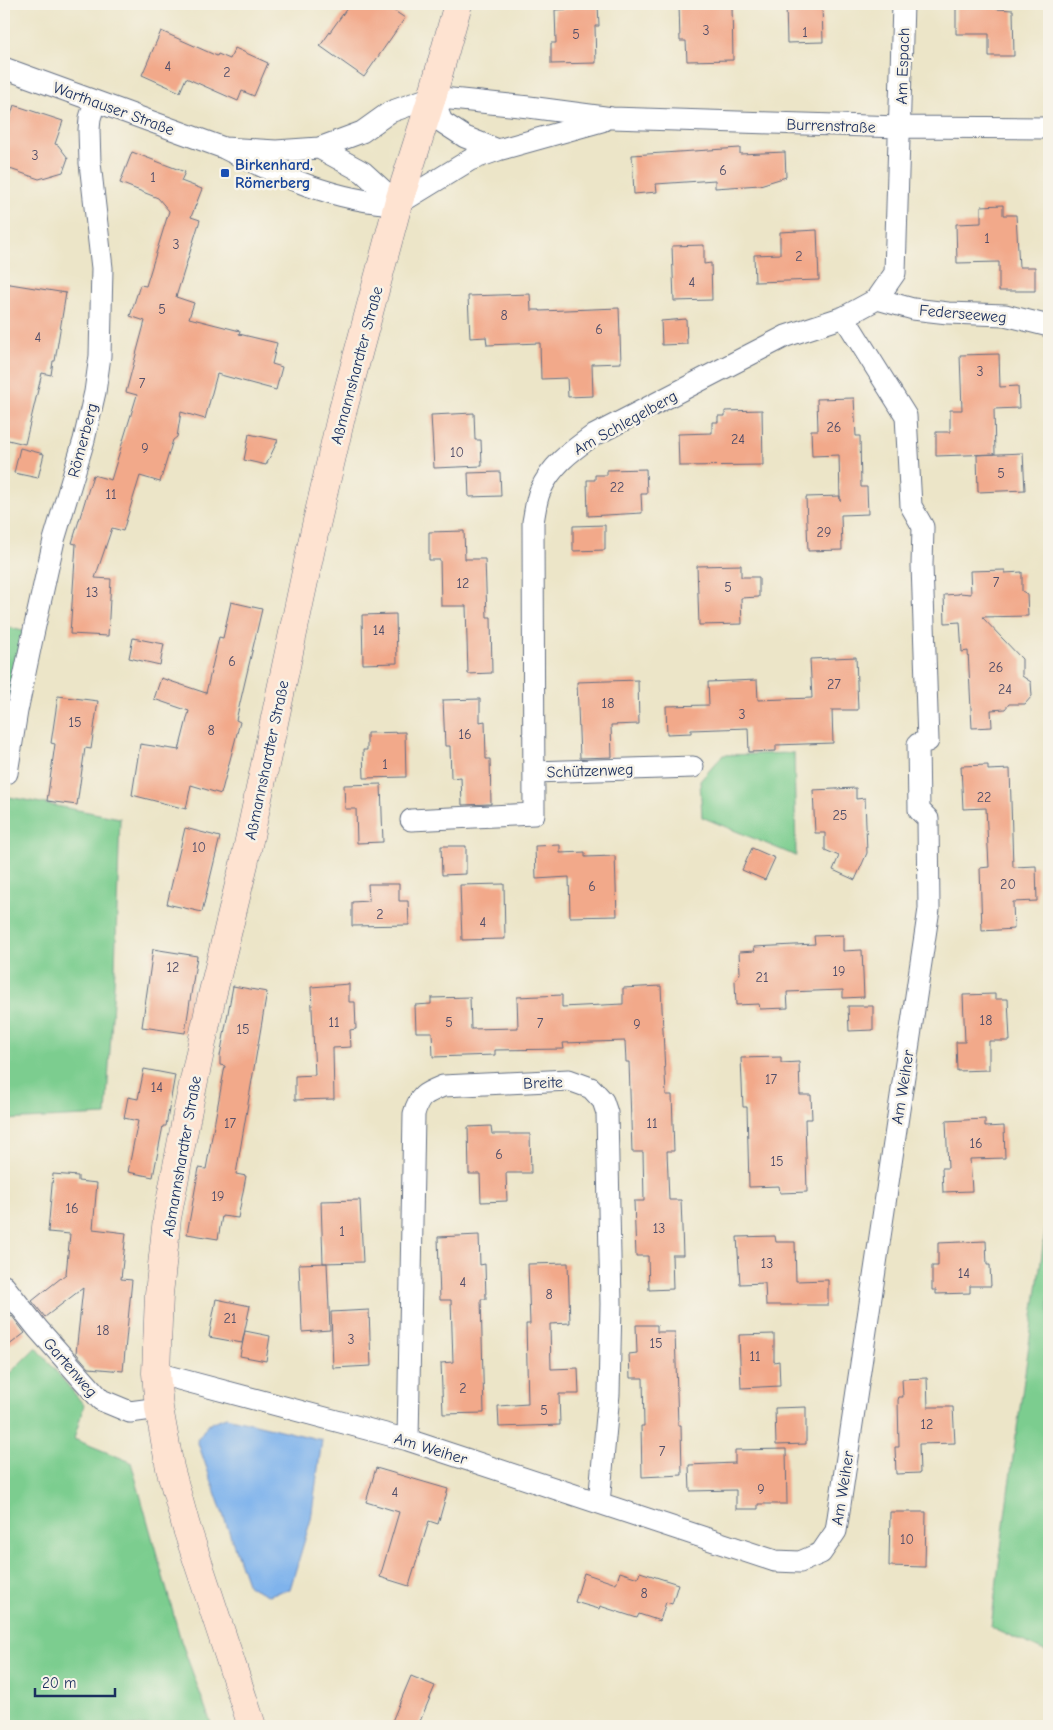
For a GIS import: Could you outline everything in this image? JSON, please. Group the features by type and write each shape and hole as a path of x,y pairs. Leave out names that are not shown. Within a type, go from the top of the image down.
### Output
{"main road":[{"name":"Aßmannshardter Straße","path":"252,1726 186,1526 170,1468 159,1408 156,1373 159,1294 167,1218 211,1000 246,854 314,534 342,417 398,204 432,97 458,4"}],"street":[{"name":"Am Espach","path":"900,127 904,4"},
{"name":"Warthauser Straße","path":"4,68 224,148 251,162 321,191 361,200 398,204"},
{"name":"Burrenstraße","path":"432,97 612,118 900,127 1049,128"},
{"name":"Warthauser Straße","path":"224,148 276,151 319,148 362,132 390,112 432,97"},
{"path":"432,97 442,122 465,137 498,150"},
{"name":"Römerberg","path":"7,772 17,711 54,540 84,440 95,392 100,356 102,268 90,163 89,130 90,118 95,102"},
{"name":"Burrenstraße","path":"398,204 470,160 498,150 612,118"},
{"name":"Am Schlegelberg","path":"534,772 533,522 539,492 549,474 563,457 591,437 786,336 844,317 877,299 895,273 900,127"},
{"path":"319,148 363,172 398,204"},
{"name":"Federseeweg","path":"877,299 913,309 948,313 1005,315 1049,326"},
{"name":"Am Weiher","path":"156,1373 408,1440 775,1560 800,1562 821,1553 836,1531 929,909 928,819 919,810 918,744 928,741 922,565 923,527 911,506 906,416 844,317"},
{"name":"Schützenweg","path":"411,820 534,814 534,772 693,767"},
{"name":"Breite","path":"408,1440 414,1114 416,1105 424,1094 442,1086 569,1080 591,1088 603,1101 607,1113 611,1244 609,1394 599,1503"},
{"name":"Gartenweg","path":"4,1286 38,1329 101,1400 130,1412 159,1408"}],"green space":[{"path":"4,626 26,632 4,730"},
{"path":"794,753 796,856 702,817 700,781 723,755"},
{"path":"4,796 120,818 115,968 106,1115 4,1120"},
{"path":"1049,1204 1049,1653 991,1627"},
{"path":"36,1347 84,1405 74,1439 131,1462 181,1641 212,1726 4,1726 4,1379"}],"water":[{"path":"226,1417 322,1440 311,1519 290,1589 268,1595 248,1586 197,1440 208,1424"}],"building":[{"path":"350,4 384,4 405,18 364,77 320,46"},
{"path":"598,4 599,26 595,26 596,63 551,64 551,43 556,43 555,10 571,9 575,5"},
{"path":"679,4 732,4 733,60 687,61 686,41 680,41"},
{"path":"786,4 822,4 823,42 787,43"},
{"path":"956,4 996,4 996,9 1013,10 1014,56 989,56 989,34 956,34"},
{"path":"161,31 217,56 218,54 230,59 235,48 268,63 254,96 242,91 238,101 186,78 180,92 142,75"},
{"path":"14,105 63,121 55,144 58,145 68,158 63,172 39,179 4,167 4,136"},
{"path":"740,148 740,154 785,152 786,177 760,185 715,188 715,180 656,184 657,192 634,194 632,155"},
{"path":"132,152 185,172 181,181 202,189 191,217 200,220 176,297 194,303 189,318 240,331 239,334 277,343 272,364 282,367 276,390 217,374 205,419 181,412 177,437 173,440 160,482 140,476 123,531 112,528 95,578 111,579 108,636 70,634 76,544 72,543 93,475 111,480 137,395 126,392 145,321 130,316 140,285 146,286 169,211 158,198 120,183"},
{"path":"1003,205 1003,215 1016,215 1019,267 1035,267 1035,291 999,291 999,262 957,263 956,224 981,223 981,206"},
{"path":"817,230 819,280 755,282 754,255 780,254 780,232"},
{"path":"704,245 704,264 711,263 712,300 674,301 672,246"},
{"path":"4,283 66,293 55,361 53,361 51,375 42,373 25,444 4,439"},
{"path":"530,294 531,310 619,308 621,363 592,364 593,396 568,397 567,378 541,379 540,343 487,345 486,337 470,338 468,296"},
{"path":"686,319 687,344 662,345 661,321"},
{"path":"999,354 1000,387 1018,386 1019,408 994,409 995,454 936,456 936,432 950,432 950,410 962,410 960,355"},
{"path":"854,398 856,436 860,436 861,487 867,487 868,514 841,515 842,550 808,551 806,497 840,496 839,455 812,456 811,430 818,430 817,399"},
{"path":"762,410 763,465 679,466 678,434 712,433 712,422 718,422 718,416 725,416 725,411"},
{"path":"474,413 475,440 481,440 482,466 434,468 431,415"},
{"path":"249,434 278,440 266,465 244,460"},
{"path":"20,448 44,454 38,478 14,473"},
{"path":"1023,453 1025,490 978,492 977,455"},
{"path":"646,469 647,494 641,494 642,513 588,516 587,480 595,480 595,475 607,475 607,470"},
{"path":"500,472 501,496 469,497 468,473"},
{"path":"605,525 605,550 573,551 573,526"},
{"path":"464,531 465,559 485,559 487,617 491,617 492,673 468,674 466,606 441,606 440,560 429,560 429,532"},
{"path":"741,565 741,577 759,577 759,597 741,598 742,624 699,625 697,566"},
{"path":"1005,570 1005,573 1022,572 1022,591 1027,594 1028,616 982,617 1022,659 1022,676 1031,682 1032,696 1025,704 1009,704 1005,709 991,710 992,727 972,728 968,651 962,652 960,622 945,623 944,595 971,594 970,571"},
{"path":"231,602 262,609 236,720 240,722 221,794 191,785 186,809 132,795 140,744 179,750 189,711 154,699 161,678 206,693 219,637 223,638"},
{"path":"396,614 397,663 363,664 362,615"},
{"path":"133,638 164,644 160,665 129,658"},
{"path":"856,657 858,710 832,710 833,743 776,745 776,751 749,752 748,728 691,730 691,733 667,734 666,706 709,705 708,682 757,680 758,700 812,698 810,659"},
{"path":"638,680 639,724 611,725 612,757 580,758 577,682"},
{"path":"58,696 98,701 91,749 85,748 77,805 47,801 55,744 51,743"},
{"path":"480,699 480,722 485,721 486,759 490,759 491,804 462,805 461,777 451,778 450,746 445,746 443,700"},
{"path":"405,732 406,777 364,778 363,750 367,750 367,733"},
{"path":"988,765 988,770 1010,769 1013,867 1036,866 1037,901 1013,902 1014,929 982,931 980,868 989,867 986,808 963,809 961,766"},
{"path":"381,784 383,842 357,843 356,809 345,809 344,785"},
{"path":"856,788 856,799 865,798 867,853 855,880 833,870 839,856 825,850 825,833 815,833 813,790"},
{"path":"185,828 220,837 202,912 167,904"},
{"path":"560,845 560,853 585,852 585,857 615,856 617,916 570,917 569,877 536,879 535,846"},
{"path":"441,846 466,846 466,874 442,875"},
{"path":"752,848 775,858 765,880 742,870"},
{"path":"368,884 399,884 399,901 408,901 409,925 352,926 352,902 369,901"},
{"path":"504,884 505,939 462,940 460,885"},
{"path":"843,935 843,951 862,950 864,997 843,998 843,990 787,992 788,1008 760,1009 759,1004 736,1005 735,981 740,973 739,952 755,951 754,947 815,944 814,936"},
{"path":"153,949 197,956 185,1033 142,1027"},
{"path":"349,984 349,1002 355,1002 356,1029 350,1030 351,1047 333,1048 334,1099 295,1100 295,1076 315,1075 311,987"},
{"path":"233,986 267,992 236,1174 246,1176 238,1218 222,1216 218,1239 187,1234 199,1168 206,1169 225,1066 220,1065 220,1056"},
{"path":"661,986 666,1095 672,1095 674,1151 667,1151 669,1200 681,1200 683,1255 672,1255 673,1289 649,1290 648,1256 636,1256 634,1201 644,1201 643,1152 632,1152 629,1062 626,1062 625,1041 563,1043 564,1049 495,1050 495,1055 433,1057 432,1032 416,1032 415,1005 431,1004 431,998 470,997 471,1029 518,1028 517,997 562,995 562,1007 623,1004 623,988"},
{"path":"995,994 995,999 1008,999 1010,1041 989,1041 989,1070 957,1071 956,1042 965,1042 963,995"},
{"path":"848,1006 873,1006 873,1030 849,1031"},
{"path":"781,1057 781,1063 799,1062 800,1095 811,1095 812,1119 805,1119 807,1192 780,1193 779,1186 749,1187 747,1107 743,1107 741,1058"},
{"path":"144,1069 175,1075 166,1126 163,1126 153,1177 128,1172 138,1121 124,1118 128,1097 138,1099"},
{"path":"985,1119 985,1127 1004,1126 1005,1158 970,1159 972,1191 943,1192 942,1168 948,1168 946,1121"},
{"path":"491,1126 492,1134 530,1134 531,1173 506,1173 507,1201 481,1202 480,1174 469,1174 468,1127"},
{"path":"53,1174 78,1176 78,1181 97,1183 93,1229 126,1233 121,1279 132,1280 123,1371 89,1368 76,1353 83,1288 45,1317 32,1301 66,1274 70,1234 48,1232"},
{"path":"360,1200 363,1262 323,1263 321,1201"},
{"path":"479,1235 480,1265 485,1264 486,1299 481,1299 484,1413 443,1414 441,1363 453,1362 451,1300 440,1300 438,1237"},
{"path":"775,1236 776,1242 795,1242 796,1281 828,1280 828,1305 766,1305 765,1283 740,1284 737,1237"},
{"path":"986,1241 987,1265 990,1265 991,1286 970,1286 970,1293 936,1294 936,1290 932,1290 932,1266 938,1266 938,1243"},
{"path":"327,1263 330,1330 302,1332 299,1264"},
{"path":"568,1263 570,1323 550,1324 551,1369 578,1368 579,1394 559,1394 560,1425 499,1427 498,1406 528,1404 526,1324 530,1324 528,1264"},
{"path":"216,1299 250,1306 242,1343 209,1337"},
{"path":"369,1310 371,1366 333,1368 331,1312"},
{"path":"12,1316 25,1333 4,1349 4,1322"},
{"path":"636,1325 657,1325 657,1332 675,1332 678,1425 681,1425 682,1475 642,1477 641,1426 644,1426 643,1378 630,1378 629,1354 637,1353"},
{"path":"245,1331 270,1336 266,1361 240,1356"},
{"path":"774,1334 774,1362 779,1361 780,1386 741,1388 739,1335"},
{"path":"927,1378 928,1407 953,1407 955,1443 919,1444 920,1473 896,1474 895,1447 899,1447 898,1400 899,1397 903,1397 902,1379"},
{"path":"806,1407 806,1444 776,1445 775,1408"},
{"path":"786,1449 787,1504 758,1504 758,1509 736,1509 736,1490 690,1491 689,1465 735,1463 735,1450"},
{"path":"376,1468 448,1489 438,1524 429,1521 409,1586 380,1577 399,1512 366,1502"},
{"path":"890,1512 926,1512 925,1567 889,1566"},
{"path":"620,1572 638,1578 640,1572 678,1584 672,1604 666,1602 660,1621 639,1614 637,1618 600,1606 599,1609 575,1602 584,1573 616,1584"},
{"path":"411,1676 435,1686 418,1726 390,1726"}],"place":[{"name":"Birkenhard, Römerberg","path":"225,173"}]}
